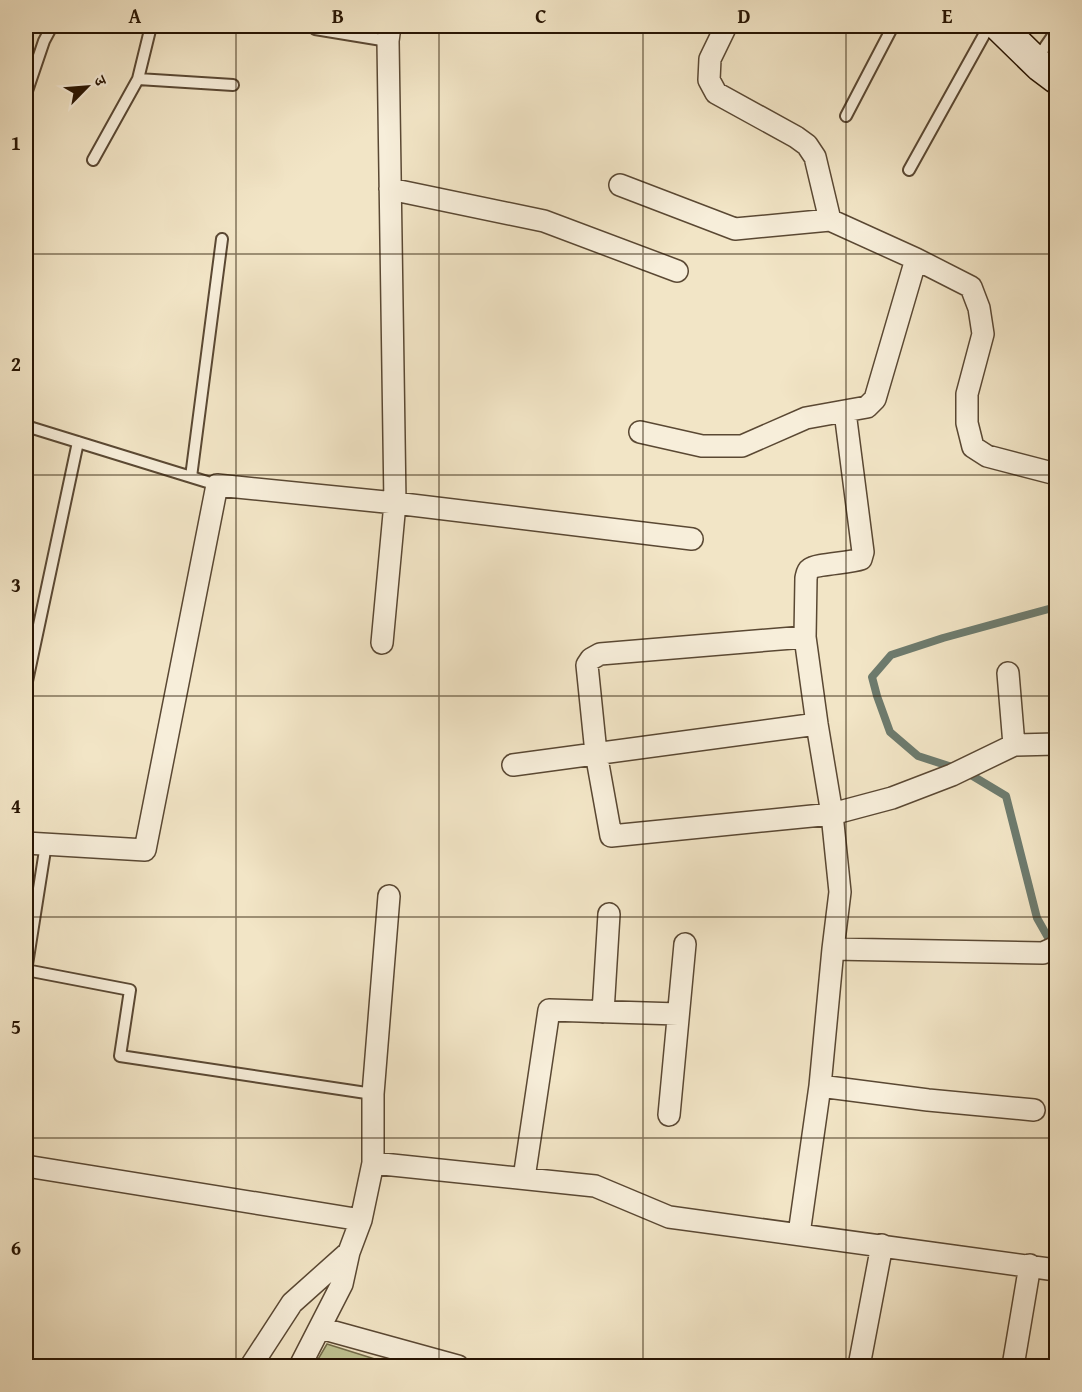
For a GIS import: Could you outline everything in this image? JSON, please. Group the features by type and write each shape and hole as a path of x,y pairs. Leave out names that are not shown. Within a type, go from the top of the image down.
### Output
{"street":[{"path":"726,26 710,59 709,80 716,93 807,145 814,157 830,220"},
{"path":"999,26 1046,70"},
{"path":"382,643 395,502 389,33"},
{"path":"620,185 735,229 830,220 971,287 979,308 983,334 967,394 967,423 973,447 987,456 1056,474"},
{"path":"390,189 544,220 677,271"},
{"path":"640,432 702,446 742,446 806,418 867,407 875,399 916,259"},
{"path":"799,1234 820,1086 840,892 832,814 805,637 806,578 807,572 814,567 854,562 861,559 863,552 845,412"},
{"path":"36,843 145,849 217,485 395,502 692,539"},
{"path":"805,637 600,654 591,659 587,665 596,753 611,836 832,814 891,798 952,776 1014,745 1056,744"},
{"path":"1008,673 1014,745"},
{"path":"513,765 817,724"},
{"path":"300,1366 342,1284 349,1252 361,1220 373,1163 373,1094 389,896"},
{"path":"603,1012 609,914"},
{"path":"669,1115 685,944"},
{"path":"833,949 1050,950"},
{"path":"524,1179 549,1010 678,1014"},
{"path":"820,1086 928,1100 1034,1110"},
{"path":"373,1163 595,1186 669,1217 1056,1270"},
{"path":"26,1166 361,1220"},
{"path":"859,1366 882,1245"},
{"path":"251,1366 292,1303 349,1252"},
{"path":"1013,1366 1030,1265"},
{"path":"320,1328 458,1366"}],"lane":[{"path":"26,94 44,41 52,26"},
{"path":"93,160 138,79 151,26"},
{"path":"315,26 315,29 389,33"},
{"path":"846,116 893,26"},
{"path":"909,170 989,26"},
{"path":"1046,70 1056,31"},
{"path":"138,79 233,85"},
{"path":"191,477 222,239"},
{"path":"26,426 217,485"},
{"path":"26,686 78,442"},
{"path":"36,843 26,970 130,990 120,1056 373,1094"}],"green space":[{"path":"327,1344 397,1366 314,1366"}],"waterway":[{"path":"955,768 918,756 890,732 872,677 891,655 1056,607"},
{"path":"966,772 1006,796 1037,918 1054,948"}]}
